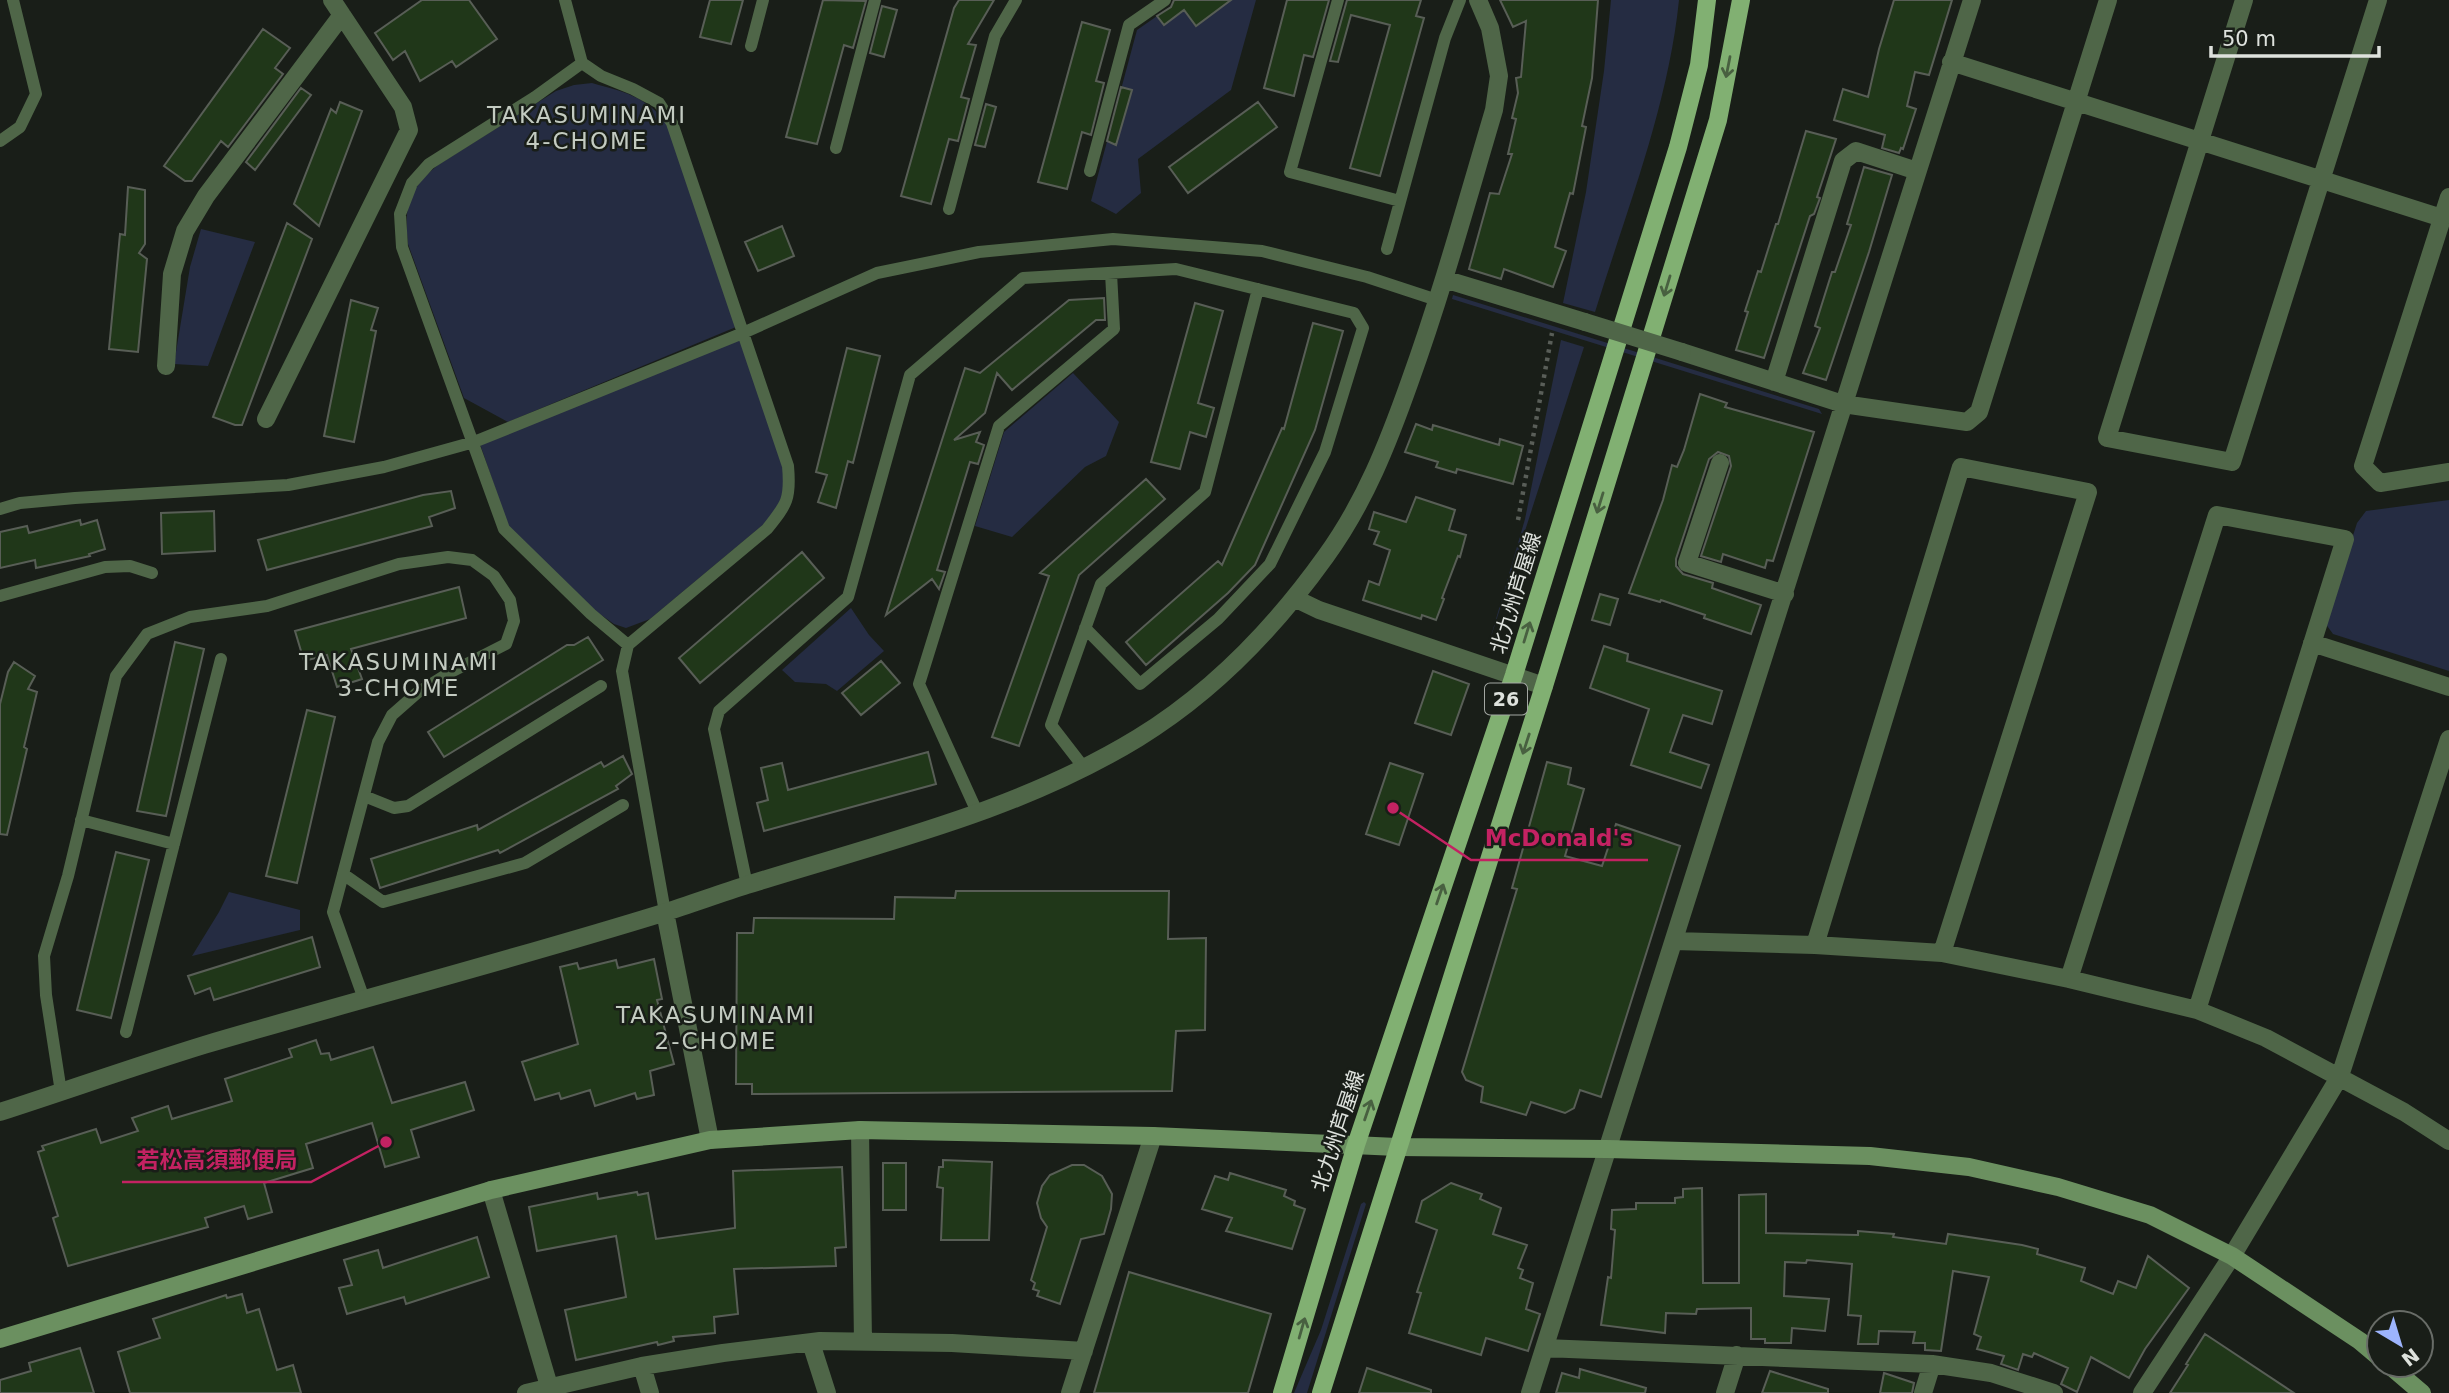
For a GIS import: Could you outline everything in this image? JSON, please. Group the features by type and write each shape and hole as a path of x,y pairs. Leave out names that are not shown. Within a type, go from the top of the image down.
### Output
{"main road":[{"name":"北九州芦屋線","path":"1282,1393 1356,1145 1514,675 1678,147 1699,65 1707,0"},
{"name":"26","path":"1321,1393 1544,686 1717,120 1741,0"}],"street":[{"path":"0,1112 199,1047 665,912 978,814 1031,794 1085,769 1143,735 1196,696 1250,648 1294,598 1356,510 1383,456 1444,279 1494,110 1499,76 1490,28 1478,0"},
{"path":"1530,1393 1972,0"},
{"path":"1444,279 1843,404 1968,422 1979,412 2108,0"},
{"path":"2244,0 2107,438 2232,463 2378,0"},
{"path":"166,366 172,274 186,231 206,196 337,8 403,107 409,130 266,419"},
{"path":"1951,62 2442,218"},
{"path":"1774,382 1843,161 1856,151 1917,171"},
{"path":"2449,197 2363,466 2380,483 2449,472"},
{"path":"1720,463 1687,563 1784,594"},
{"path":"1815,945 1961,467 2088,492 1942,953"},
{"path":"2068,979 2217,515 2345,539 2197,1010"},
{"path":"1294,598 1319,610 1544,686"},
{"path":"2312,643 2449,687"},
{"path":"2142,1393 2232,1256 2340,1076 2449,739"},
{"path":"665,912 710,1140"},
{"path":"1674,941 1815,945 1942,953 2068,979 2197,1010 2266,1038 2340,1076 2449,1141"},
{"path":"860,1130 863,1342"},
{"path":"0,1339 491,1190 710,1140 860,1130 1153,1136 1397,1147 1870,1156 1969,1167 2058,1187 2150,1215 2232,1256 2365,1345"},
{"path":"1070,1393 1153,1136"},
{"path":"491,1190 549,1386"},
{"path":"527,1393 642,1366 811,1343 952,1343 1084,1351"},
{"path":"811,1343 827,1393"},
{"path":"1545,1348 1932,1364 1991,1373 2054,1393"},
{"path":"1725,1393 1737,1355"},
{"path":"1923,1393 1932,1364"},
{"path":"642,1366 650,1393"},
{"path":"2406,1379 2422,1393"}],"lane":[{"path":"0,141 20,127 36,94 13,0"},
{"path":"565,0 582,63 601,76 659,103 672,123 788,466 791,492 781,512 767,529 628,645 622,671 665,912"},
{"path":"751,46 763,0"},
{"path":"836,148 875,0"},
{"path":"949,209 995,36 1016,0"},
{"path":"1090,171 1129,25 1165,0"},
{"path":"1338,0 1290,172 1401,201"},
{"path":"1387,249 1445,38 1460,0"},
{"path":"582,63 536,97 429,164 412,183 400,214 402,247 504,529 591,614 628,645"},
{"path":"0,509 20,503 75,498 288,485 384,467 474,442 743,333 877,273 979,252 1113,239 1262,251 1367,277 1437,300"},
{"path":"747,885 714,729 719,710 848,597 910,375 1023,278 1176,269 1354,313 1363,328 1325,452 1270,564 1219,619 1140,684 1086,628"},
{"path":"978,814 919,684 999,426 1114,329 1111,273"},
{"path":"1085,769 1051,725 1101,584 1205,492 1258,289"},
{"path":"61,1092 46,995 44,956 116,676 146,635 190,617 267,606 399,564 448,557 472,560 494,576 510,600 514,621 506,644 417,693 392,715 378,742 332,912 364,999"},
{"path":"0,596 105,567 130,566 152,573"},
{"path":"126,1032 221,659"},
{"path":"364,796 394,808 408,806 601,686"},
{"path":"343,874 383,902 525,863 623,805"},
{"path":"81,820 174,844"}],"path":[{"path":"1518,520 1552,333"}],"shaded area":[{"path":"1180,0 1256,0 1231,90 1138,159 1141,193 1116,214 1091,201 1137,30"},
{"path":"1611,0 1679,0 1674,40 1656,119 1595,312 1563,303 1586,192 1604,71"},
{"path":"592,83 642,101 667,124 736,327 508,422 464,398 408,244 407,219 410,200 420,182 438,165 556,91"},
{"path":"201,229 255,242 208,366 174,364 190,267"},
{"path":"1453,295 1819,409 1822,414 1452,299"},
{"path":"740,339 783,466 785,491 764,524 650,619 626,628 614,624 597,612 508,526 480,444"},
{"path":"1561,340 1584,347 1489,643 1525,519"},
{"path":"1073,373 1119,422 1106,456 1085,467 1012,537 975,526 1004,432"},
{"path":"2449,500 2449,671 2333,634 2325,623 2357,523 2366,511"},
{"path":"851,608 869,635 884,651 837,691 826,684 795,682 782,670"},
{"path":"229,892 300,910 300,930 192,956"},
{"path":"1361,1204 1366,1204 1307,1393 1294,1393 1321,1330"}],"building":[{"path":"422,0 469,0 497,39 456,67 452,61 420,81 405,51 393,60 375,33"},
{"path":"710,0 743,0 731,44 700,37"},
{"path":"823,0 866,1 853,48 844,45 817,144 786,137"},
{"path":"959,0 994,0 968,44 976,45 961,97 969,99 958,141 949,139 931,204 901,196 954,8"},
{"path":"1174,0 1231,0 1196,26 1184,10 1164,25 1157,16 1171,7"},
{"path":"1287,0 1329,0 1313,57 1304,55 1294,96 1264,88"},
{"path":"1347,0 1421,0 1416,16 1424,18 1380,176 1350,168 1390,25 1351,15 1338,62 1330,61"},
{"path":"1500,0 1598,0 1592,78 1582,126 1586,127 1573,194 1570,193 1555,247 1566,251 1553,287 1504,269 1501,279 1469,269 1490,193 1499,194 1512,154 1508,154 1516,119 1512,118 1518,93 1516,78 1521,77 1526,21 1513,27"},
{"path":"1894,0 1952,0 1929,75 1915,72 1907,106 1916,109 1903,149 1901,148 1899,153 1882,148 1885,135 1834,120 1843,89 1868,97"},
{"path":"882,6 897,10 884,57 870,53"},
{"path":"1082,22 1110,30 1096,81 1104,83 1091,135 1082,132 1067,189 1038,182"},
{"path":"263,29 290,48 275,68 283,74 228,147 221,141 192,181 185,181 164,166"},
{"path":"1121,87 1132,90 1116,145 1107,141"},
{"path":"301,88 311,95 255,170 246,162"},
{"path":"340,102 362,111 319,226 294,204 331,109 336,113"},
{"path":"1258,102 1277,127 1188,193 1169,167"},
{"path":"986,104 996,107 985,147 975,145"},
{"path":"1806,131 1836,139 1817,197 1820,198 1814,214 1810,216 1764,358 1736,350 1748,312 1745,311 1778,224"},
{"path":"1864,167 1892,175 1826,380 1803,373 1820,328 1815,326 1832,272 1835,272 1851,225 1847,224"},
{"path":"128,187 145,190 145,244 139,253 147,259 138,352 109,349 120,234 125,235"},
{"path":"287,223 312,239 242,425 235,425 213,417"},
{"path":"782,226 794,256 758,271 745,242"},
{"path":"1104,298 1105,320 1096,320 1012,390 997,373 985,413 954,440 980,432 976,442 984,445 978,464 970,462 937,570 945,572 939,589 932,579 886,615 965,368 980,373 1069,300"},
{"path":"351,300 378,308 371,330 376,331 354,442 324,436"},
{"path":"1195,303 1223,311 1198,403 1214,408 1206,437 1190,432 1180,469 1151,462"},
{"path":"1313,323 1343,331 1315,430 1255,565 1228,593 1146,665 1126,642 1218,561 1222,565 1282,428 1284,429"},
{"path":"847,348 880,356 853,463 848,461 836,508 818,502 827,475 816,472"},
{"path":"1700,394 1727,403 1725,407 1814,432 1773,561 1767,560 1765,568 1723,554 1721,562 1701,556 1731,466 1729,456 1718,452 1709,459 1676,559 1676,566 1683,574 1713,583 1712,588 1761,605 1751,634 1661,600 1660,602 1629,593 1663,500 1672,465 1677,467 1684,450"},
{"path":"1416,424 1432,430 1433,425 1499,445 1500,439 1523,446 1513,484 1457,469 1456,473 1436,467 1438,462 1405,452"},
{"path":"1146,479 1165,499 1079,575 1019,746 992,737 1049,576 1040,573"},
{"path":"451,491 455,508 429,517 432,526 267,570 258,540 423,495"},
{"path":"1416,497 1455,510 1449,530 1466,535 1436,620 1422,615 1421,619 1363,600 1369,581 1379,585 1390,550 1374,544 1379,532 1369,529 1374,512 1406,522"},
{"path":"214,511 215,551 162,554 161,513"},
{"path":"80,520 81,525 97,520 105,549 89,554 90,556 36,568 35,560 0,568 0,532 27,526 29,533"},
{"path":"802,552 824,578 700,683 679,658"},
{"path":"459,587 466,618 351,649 362,679 337,687 327,655 304,661 295,631"},
{"path":"1600,594 1618,599 1610,625 1592,620"},
{"path":"588,637 603,660 444,757 428,732 567,645 574,645"},
{"path":"175,642 204,649 166,816 137,811"},
{"path":"1604,646 1628,654 1627,661 1722,691 1712,724 1683,715 1670,752 1709,765 1701,788 1631,765 1649,709 1590,688"},
{"path":"881,661 900,683 861,715 842,693"},
{"path":"14,662 35,676 28,689 37,692 7,835 0,834 0,704 8,672"},
{"path":"1433,671 1469,684 1451,735 1415,723"},
{"path":"307,710 335,717 297,883 266,876"},
{"path":"928,752 936,784 764,831 757,803 768,800 761,768 782,763 788,790"},
{"path":"623,756 632,774 616,786 618,789 500,853 498,850 380,888 371,859 477,825 478,830 601,762 604,767"},
{"path":"1547,762 1571,768 1568,784 1584,789 1565,856 1602,866 1616,824 1680,846 1601,1097 1580,1090 1574,1108 1565,1113 1531,1102 1526,1115 1481,1102 1483,1087 1466,1080 1462,1072 1517,889 1512,888"},
{"path":"1390,763 1423,774 1399,845 1366,834"},
{"path":"116,852 149,860 111,1018 77,1010"},
{"path":"956,891 1169,891 1168,939 1206,938 1205,1030 1176,1031 1172,1091 752,1094 752,1084 736,1084 737,933 753,933 754,918 894,919 895,897 955,898"},
{"path":"312,937 320,967 214,1000 210,988 195,994 188,976"},
{"path":"654,959 662,999 657,1000 674,1064 650,1071 654,1095 637,1099 635,1093 595,1106 590,1090 561,1099 559,1093 535,1100 522,1062 578,1044 560,967 577,963 579,969 616,960 618,968"},
{"path":"316,1040 321,1054 329,1053 331,1060 373,1047 392,1103 465,1082 474,1110 411,1130 419,1157 385,1167 372,1123 306,1144 313,1168 264,1183 272,1212 248,1219 244,1206 205,1218 208,1227 68,1266 53,1218 58,1216 38,1152 44,1150 42,1146 96,1129 101,1143 138,1131 132,1118 168,1106 172,1119 232,1101 225,1079 292,1057 289,1049"},
{"path":"943,1160 992,1162 989,1240 941,1240 943,1188 937,1187 939,1167 943,1167"},
{"path":"883,1163 906,1163 906,1210 883,1210"},
{"path":"1072,1165 1084,1165 1102,1176 1112,1194 1111,1209 1104,1234 1081,1239 1060,1304 1037,1296 1039,1291 1033,1289 1035,1283 1031,1280 1047,1227 1037,1203 1042,1186 1050,1175"},
{"path":"842,1167 846,1247 835,1248 836,1266 734,1269 738,1314 714,1317 715,1333 673,1337 674,1341 658,1345 657,1342 576,1360 565,1310 626,1297 616,1236 537,1251 529,1207 597,1193 598,1199 637,1192 638,1195 648,1193 656,1239 735,1228 733,1171"},
{"path":"1230,1173 1286,1190 1284,1196 1295,1201 1294,1205 1305,1209 1292,1249 1226,1231 1232,1218 1202,1209 1215,1176 1228,1180"},
{"path":"1451,1183 1482,1194 1480,1199 1501,1208 1493,1234 1527,1245 1518,1268 1523,1270 1520,1278 1533,1283 1526,1309 1540,1314 1528,1351 1486,1338 1481,1355 1409,1333 1421,1293 1417,1292 1437,1230 1416,1222 1422,1201"},
{"path":"1702,1188 1703,1283 1739,1283 1739,1195 1766,1194 1766,1233 1858,1235 1858,1231 1894,1234 1893,1237 1946,1244 1948,1234 2022,1245 2038,1249 2037,1254 2085,1268 2081,1281 2113,1294 2118,1281 2136,1288 2148,1256 2189,1288 2145,1349 2129,1378 2091,1357 2077,1392 2061,1384 2068,1368 2034,1353 2032,1357 2023,1354 2018,1370 2001,1364 2004,1356 1977,1349 1981,1337 1974,1334 1989,1277 1953,1271 1941,1351 1925,1350 1925,1343 1913,1343 1915,1332 1879,1331 1878,1344 1858,1344 1861,1316 1848,1315 1852,1264 1807,1260 1806,1263 1785,1262 1784,1296 1829,1299 1825,1331 1792,1328 1791,1343 1765,1343 1765,1339 1751,1339 1751,1308 1697,1309 1696,1314 1666,1313 1665,1333 1601,1325 1608,1277 1611,1278 1615,1230 1611,1229 1612,1210 1636,1209 1636,1203 1675,1203 1675,1198 1683,1197 1683,1189"},
{"path":"477,1237 489,1277 406,1304 404,1297 347,1314 339,1288 352,1285 344,1260 378,1250 383,1268"},
{"path":"1129,1272 1271,1314 1248,1393 1094,1393"},
{"path":"242,1294 247,1313 259,1309 277,1370 293,1365 301,1393 130,1393 118,1352 160,1338 153,1319 226,1295 227,1298"},
{"path":"2205,1334 2294,1393 2170,1393"},
{"path":"80,1348 94,1393 0,1393 0,1380 31,1371 29,1363"},
{"path":"1367,1368 1431,1390 1431,1393 1359,1393"},
{"path":"1580,1369 1646,1388 1645,1393 1556,1393 1562,1373 1579,1378"},
{"path":"1770,1371 1828,1389 1828,1393 1762,1393"},
{"path":"1884,1373 1914,1383 1912,1393 1880,1393"}],"place":[{"name":"McDonald's","path":"1393,808"},
{"name":"若松高須郵便局","path":"386,1142"}],"district":[{"name":"TAKASUMINAMI 4-CHOME","path":"587,128"},
{"name":"TAKASUMINAMI 3-CHOME","path":"399,675"},
{"name":"TAKASUMINAMI 2-CHOME","path":"716,1028"}]}
